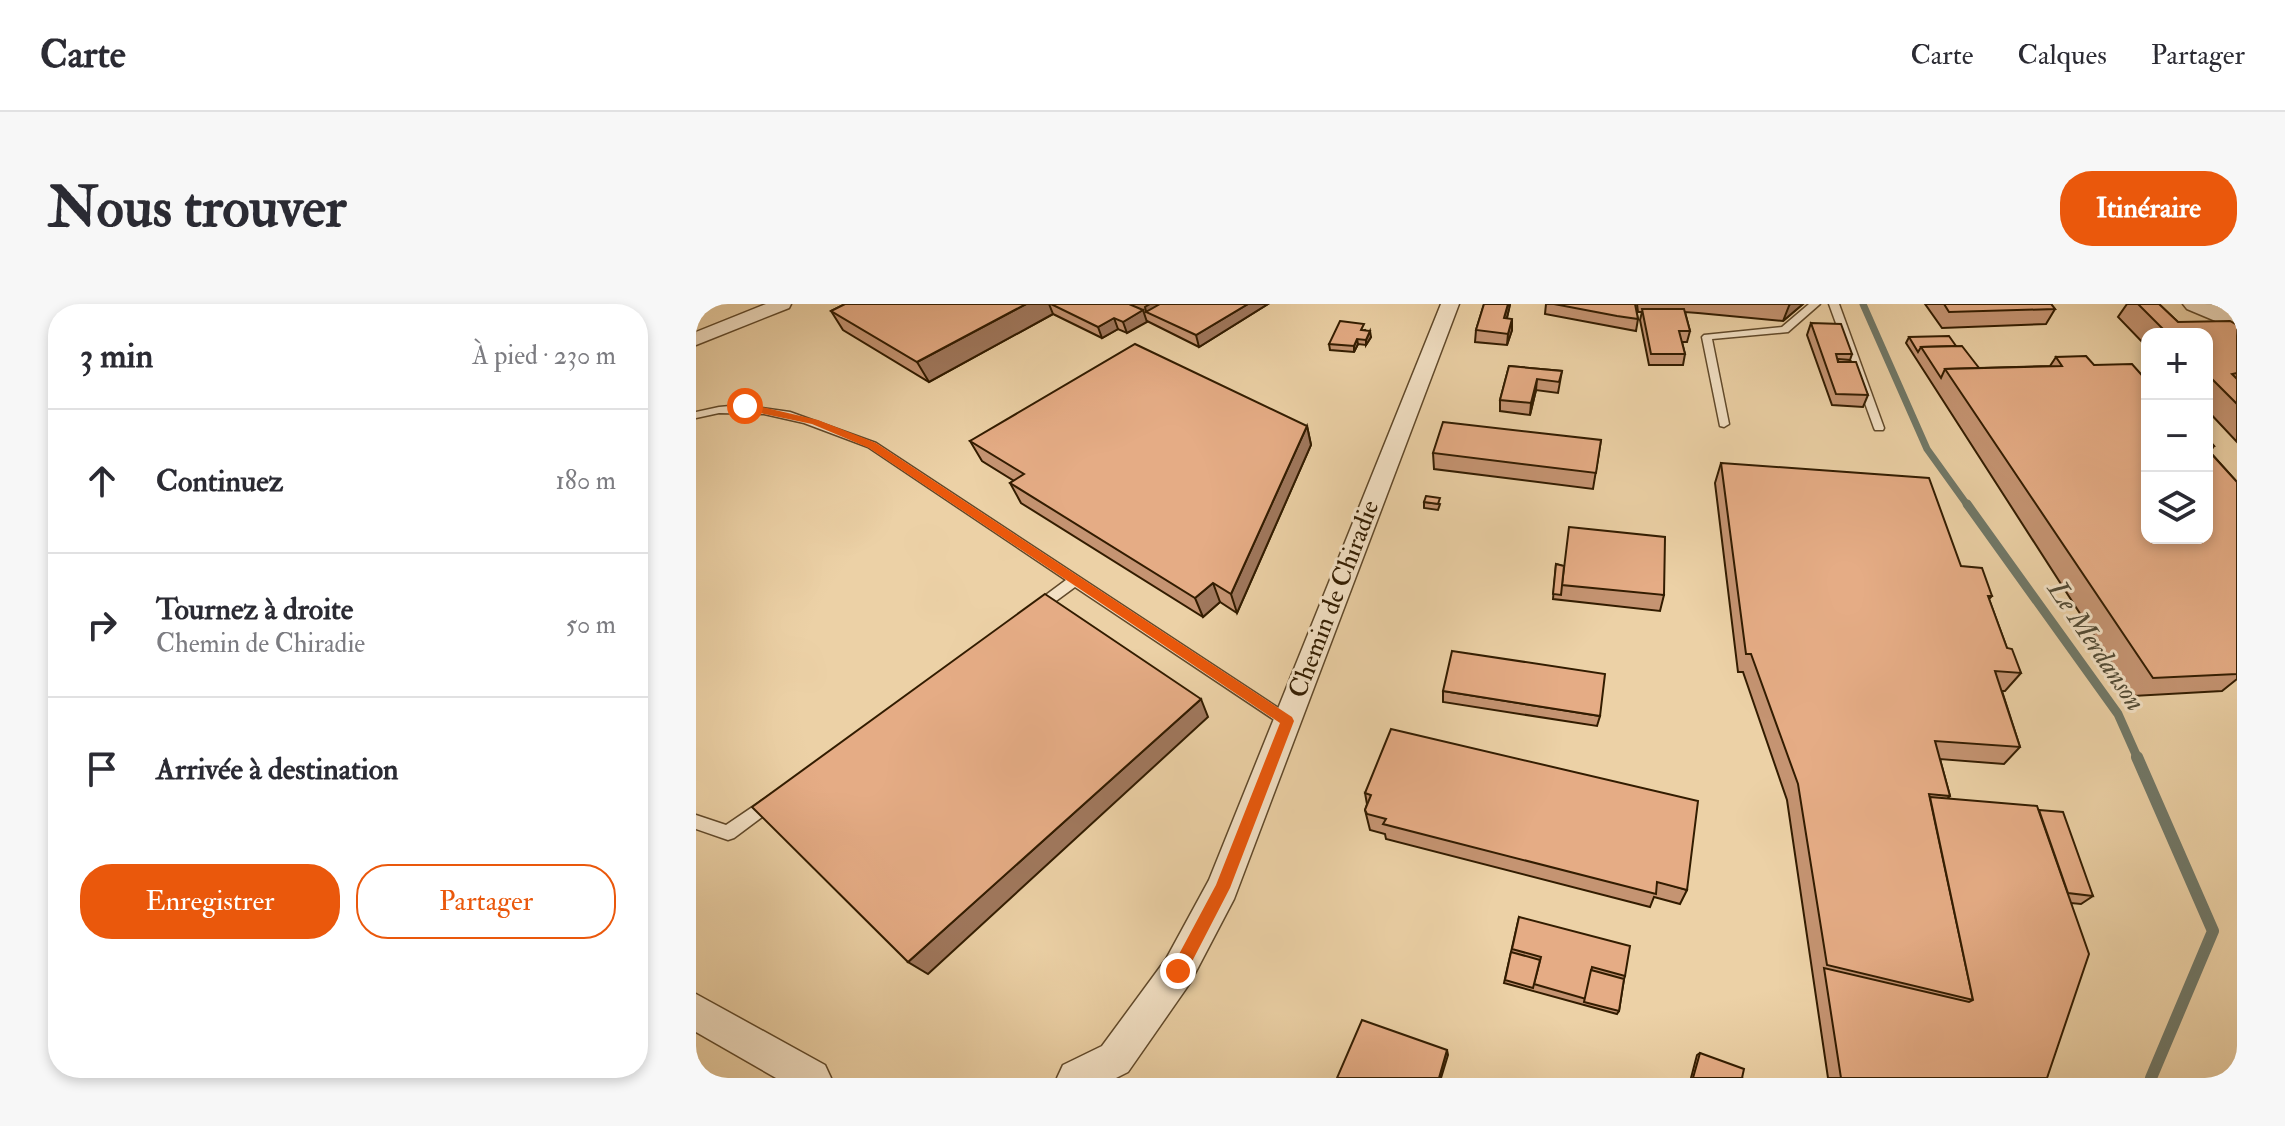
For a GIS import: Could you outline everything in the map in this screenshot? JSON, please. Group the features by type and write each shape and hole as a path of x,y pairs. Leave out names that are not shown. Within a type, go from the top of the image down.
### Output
{"street":[{"path":"696,339 782,304"},
{"name":"Chemin de Chiradie","path":"1076,1078 1115,1059 1178,971 1222,888 1450,304"},
{"path":"2195,304 2237,323"},
{"path":"696,1012 812,1078"}],"lane":[{"path":"1724,424 1707,337 1785,330 1815,304"},
{"path":"1834,304 1879,428"},
{"path":"696,415 745,406 815,422 872,445 1287,721"},
{"path":"1023,619 1074,581"},
{"path":"696,822 728,833 792,786"}],"building":[{"path":"845,304 1026,304 917,362 831,311"},
{"path":"1051,304 1129,304 1143,310 1123,322 1114,318 1098,327"},
{"path":"1160,304 1248,304 1196,335 1146,312"},
{"path":"1484,304 1508,304 1504,318 1512,319 1508,334 1476,330"},
{"path":"1554,304 1635,304 1638,319 1617,316"},
{"path":"1944,304 2051,304 2055,309 1949,312"},
{"path":"2138,304 2159,304 2178,322 2230,321 2237,325 2237,373 2232,374 2237,379 2237,404 2213,380 2213,328 2162,328"},
{"path":"1642,309 1684,309 1690,331 1679,331 1685,354 1651,354"},
{"path":"1340,321 1364,324 1361,330 1370,331 1366,340 1357,339 1354,346 1329,344"},
{"path":"1811,323 1841,324 1852,354 1836,354 1838,362 1856,362 1868,395 1836,394"},
{"path":"1949,336 1956,346 1921,347 1918,352 1909,337"},
{"path":"1135,344 1307,426 1231,594 1213,583 1195,598 1010,483 1024,474 970,441"},
{"path":"1962,346 1979,368 1945,369 1941,378 1921,347"},
{"path":"2086,356 2094,365 2132,364 2141,374 2141,544 2213,544 2213,456 2237,482 2237,674 2153,678 1945,369 2062,366 2056,357"},
{"path":"1509,366 1562,371 1559,382 1537,379 1531,403 1500,400"},
{"path":"1443,422 1601,440 1596,473 1433,453"},
{"path":"1721,463 1929,478 1961,566 1982,568 1992,596 1988,596 2007,648 2012,649 2021,673 1995,671 2020,747 1935,741 1950,796 1929,794 1973,1000 1827,965 1798,784 1751,654 1746,654"},
{"path":"1426,496 1440,498 1438,504 1424,502"},
{"path":"1569,527 1665,537 1664,595 1562,585"},
{"path":"1556,564 1564,566 1561,595 1553,594"},
{"path":"1045,594 1201,699 908,962 752,807"},
{"path":"1452,651 1605,674 1600,716 1443,691"},
{"path":"1391,729 1698,801 1687,890 1657,882 1656,894 1383,824 1386,819 1367,814 1365,810 1371,795 1365,793"},
{"path":"1930,797 2037,806 2089,954 2047,1078 1841,1078 1824,968 1969,1002 1973,1000"},
{"path":"2039,810 2063,812 2093,896 2068,893"},
{"path":"1519,917 1630,946 1625,976 1592,967 1586,999 1534,984 1541,957 1512,949"},
{"path":"1511,952 1540,960 1533,988 1505,980"},
{"path":"1591,970 1624,979 1619,1011 1584,1002"},
{"path":"1362,1020 1447,1050 1439,1078 1337,1078"},
{"path":"1700,1053 1744,1069 1742,1078 1693,1078"}],"waterway":[{"name":"Le Merdanson","path":"1863,304 1927,449 1968,506"},
{"name":"Le Merdanson","path":"1967,504 2118,714 2138,759"},
{"name":"Le Merdanson","path":"2137,757 2213,931 2151,1078"}],"route":[{"path":"745,406 815,422 872,445 1287,721 1222,888 1178,971"}]}
